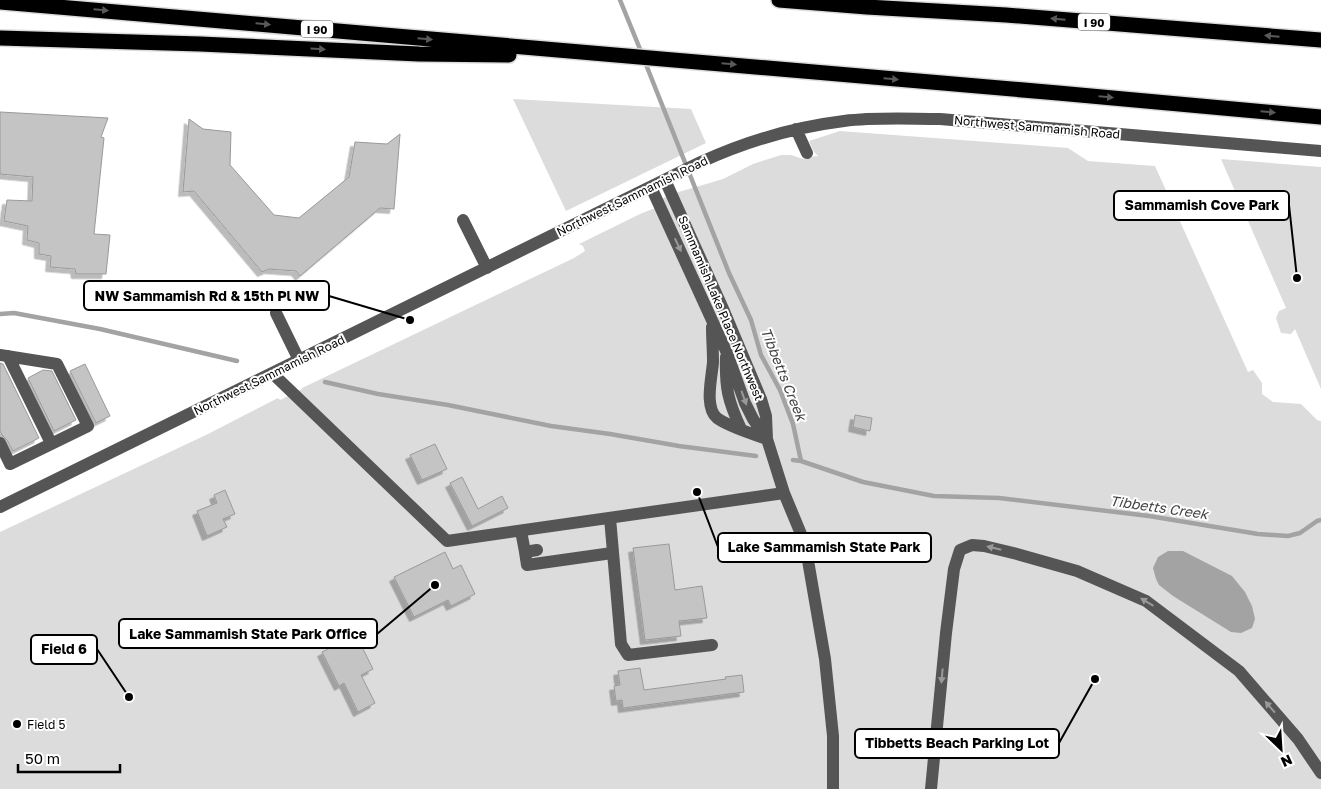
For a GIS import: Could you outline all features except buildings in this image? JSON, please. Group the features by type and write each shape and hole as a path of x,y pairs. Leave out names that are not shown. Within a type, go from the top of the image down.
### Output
{"highway":[{"name":"I 90","path":"779,0 1006,15 1321,40"},
{"path":"819,0 867,7"},
{"name":"I 90","path":"0,2 1321,117"},
{"path":"0,28 200,44"},
{"path":"0,38 200,44 419,54 633,57"}],"street":[{"name":"Northwest Sammamish Road","path":"0,507 701,162 748,143 796,129 862,119 898,118 1321,151"},
{"path":"796,129 807,153"},
{"name":"Sammamish Lake Place Northwest","path":"665,180 761,399 766,416 767,439 784,493 806,549 825,659 833,736 833,789"},
{"name":"Sammamish Lake Place Northwest","path":"651,187 726,352 752,419 767,439"},
{"path":"463,220 487,268"},
{"path":"276,313 298,360"},
{"path":"712,321 711,408 715,416 723,422 767,439"},
{"path":"726,352 725,378 728,396 732,412 741,429"},
{"path":"0,443 10,464 88,426 58,364 4,356"},
{"path":"4,356 51,443"},
{"path":"272,373 447,541 784,493"},
{"path":"610,518 621,644 628,655 712,645"},
{"path":"521,531 531,551 527,566 612,553"},
{"path":"931,789 954,569 960,550 972,545 1017,554 1077,571 1146,601 1239,671 1298,739 1321,773"}],"shaded area":[{"path":"513,99 691,109 706,143 566,211"},
{"path":"840,131 1068,148 1088,161 1155,166 1248,372 1253,370 1262,383 1262,394 1273,402 1301,404 1317,420 1321,421 1321,789 0,789 0,532 574,258 585,251 583,246 579,244 655,208 657,201 672,194 723,179 753,164 781,155 791,155 803,159 818,156 809,141"},
{"path":"1221,159 1321,167 1321,389 1295,329 1291,334 1281,333 1276,318 1279,311 1286,308"},
{"path":"1168,551 1183,551 1232,576 1245,592 1252,606 1255,619 1252,628 1241,633 1231,632 1173,596 1159,585 1153,568 1158,557"}],"waterway":[{"name":"Tibbetts Creek","path":"620,0 642,54"},
{"name":"Tibbetts Creek","path":"645,62 729,273 751,320 761,355 780,390 793,424 801,461 863,482 934,496 999,498 1149,516 1258,534 1288,536 1300,533 1321,520"},
{"path":"0,314 14,313 100,329 237,361"},
{"path":"325,382 378,394 448,405 551,426 756,456"},
{"name":"Tibbetts Creek","path":"793,460 801,461"}],"place":[{"name":"Sammamish Cove Park","path":"1297,278"},
{"name":"NW Sammamish Rd & 15th Pl NW","path":"410,320"},
{"name":"Lake Sammamish State Park","path":"697,492"},
{"name":"Lake Sammamish State Park Office","path":"435,585"},
{"name":"Tibbetts Beach Parking Lot","path":"1095,679"},
{"name":"Field 6","path":"129,697"},
{"name":"Field 5","path":"17,724"}]}
